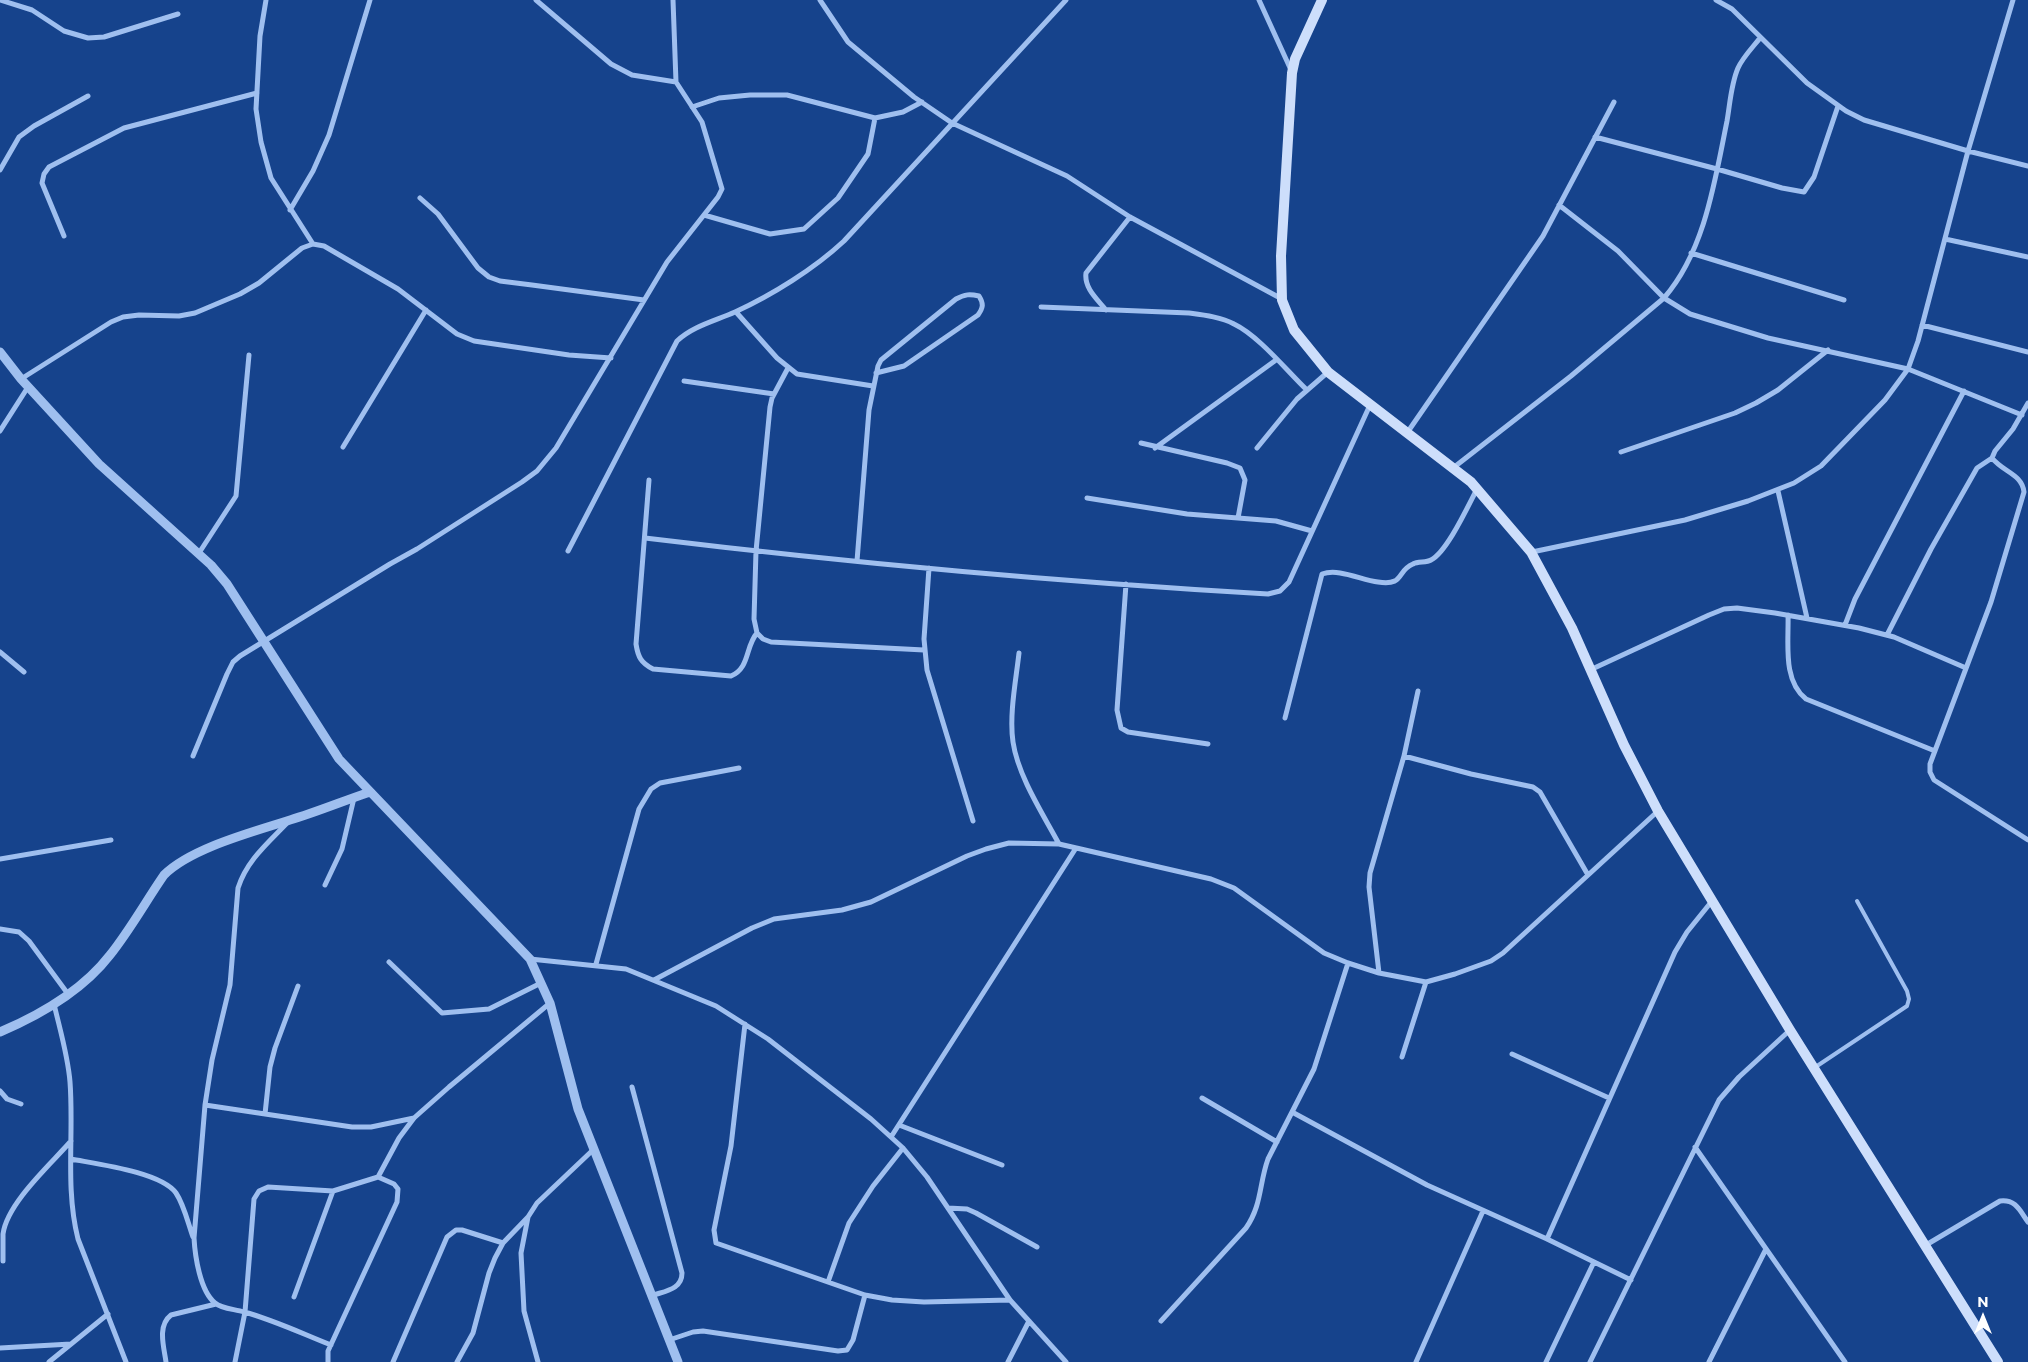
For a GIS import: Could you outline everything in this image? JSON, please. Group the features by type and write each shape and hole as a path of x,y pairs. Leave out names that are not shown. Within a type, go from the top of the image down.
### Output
{"main road":[{"path":"1322,0 1295,59 1292,72 1281,256 1282,300 1294,330 1328,372 1471,482 1531,552 1572,628 1624,746 1658,811 1790,1030 1998,1362"}],"street":[{"path":"0,0 32,10 64,31 88,38 104,37 178,14"},
{"path":"266,0 260,36 256,109 261,142 271,178 313,244"},
{"path":"290,210 330,135 370,0"},
{"path":"536,0 611,64 632,75 676,82"},
{"path":"193,756 233,662 262,641 417,550 537,471 556,448 667,262 718,197 722,189 702,122 676,82 674,0"},
{"path":"820,0 848,42 922,102 952,123 1067,176 1130,217 1282,300"},
{"path":"568,551 677,341 687,332 736,312 799,276 829,256 1066,0"},
{"path":"1259,0 1292,72"},
{"path":"1716,0 1732,10 1807,83 1838,106 1864,120 1968,151 2028,166"},
{"path":"1531,552 1685,520 1778,490 1821,466 1885,400 1908,368 1922,325 1968,151 2012,0"},
{"path":"1453,468 1571,376 1664,298 1672,288 1691,254 1700,230 1717,169 1737,70 1760,38"},
{"path":"64,236 42,183 44,174 49,167 124,128 257,93"},
{"path":"692,107 719,98 750,95 787,96 875,118 903,112 922,102"},
{"path":"0,170 19,137 34,126 88,96"},
{"path":"1407,433 1543,236 1614,102"},
{"path":"1595,137 1782,188 1804,192 1814,177 1838,106"},
{"path":"704,215 770,234 804,229 838,198 868,154 875,118"},
{"path":"420,198 438,214 478,268 490,277 500,281 644,300"},
{"path":"1559,205 1618,251 1664,298 1699,318 1768,338 1908,368 2022,415"},
{"path":"1106,310 1088,288 1085,281 1086,273 1130,217"},
{"path":"1944,239 2028,257"},
{"path":"22,379 123,317 179,316 195,313 240,294 258,283 302,248 313,244 324,246 398,289 457,334 474,342 569,355 611,358"},
{"path":"1691,254 1844,300"},
{"path":"857,561 869,410 876,373 881,360 962,295 979,296 983,302 982,309 978,315 904,366 876,373"},
{"path":"1040,307 1196,314 1224,320 1245,330 1307,390"},
{"path":"343,447 426,310"},
{"path":"736,312 764,344 788,368 797,374 873,386"},
{"path":"1922,325 2028,352"},
{"path":"1621,452 1735,413 1756,403 1778,390 1828,350"},
{"path":"199,553 236,496 249,355"},
{"path":"2,358 98,464 199,553 227,584 339,759 530,958 550,1003 578,1109 678,1362"},
{"path":"1155,448 1276,360"},
{"path":"788,368 774,394 770,407 756,551 754,619 757,633 763,639 771,642 924,650"},
{"path":"1257,448 1294,403 1328,372"},
{"path":"684,380 774,394"},
{"path":"0,431 28,387"},
{"path":"1845,625 1854,599 1964,391"},
{"path":"1887,635 1931,549 1978,468 1992,458 2014,429 2028,403"},
{"path":"645,538 929,568 1268,594 1280,591 1289,582 1370,404"},
{"path":"1141,443 1240,468 1245,480 1238,518"},
{"path":"1992,458 1996,464 2026,485 1996,585 1930,764 1930,772 1934,780 2028,840"},
{"path":"649,480 636,644 638,655 643,664 653,669 730,676 738,673 743,668 752,639 757,633"},
{"path":"1285,718 1322,574 1335,573 1379,582 1390,583 1397,581 1412,564 1431,561 1438,554 1450,539 1477,489"},
{"path":"1778,490 1807,618"},
{"path":"1087,498 1187,514 1276,521 1312,531"},
{"path":"929,568 924,650 927,670 973,821"},
{"path":"1126,584 1117,710 1121,728 1128,732 1208,744"},
{"path":"1590,670 1692,622 1724,609 1737,608 1807,618 1887,635 1915,645 1966,668"},
{"path":"1788,615 1789,669 1798,692 1806,698 1935,751"},
{"path":"0,652 24,672"},
{"path":"1019,653 1012,726 1013,742 1022,772 1059,844"},
{"path":"1379,973 1369,887 1370,872 1404,756 1418,691"},
{"path":"1404,756 1471,774 1533,787 1540,792 1588,875"},
{"path":"596,964 627,850 644,798 651,789 660,783 739,768"},
{"path":"0,1032 21,1023 54,1004 68,994 110,955 164,875 174,865 250,832 370,792"},
{"path":"325,885 342,849 355,797"},
{"path":"654,980 752,928 774,919 842,910 871,902 986,849 1009,844 1059,844 1211,880 1234,888 1324,953 1379,973 1426,982 1491,961 1503,954 1658,811"},
{"path":"216,1304 210,1297 200,1275 194,1238 205,1105 212,1060 230,985 238,888 242,875 249,863 290,820"},
{"path":"0,859 111,840"},
{"path":"891,1137 1076,848"},
{"path":"1547,1238 1675,952 1688,932 1713,901"},
{"path":"0,928 19,932 29,942 68,994"},
{"path":"530,958 596,964 626,969 716,1006 775,1044 871,1119 903,1148 928,1177 1010,1300 1066,1362"},
{"path":"389,962 442,1013 490,1009 541,983"},
{"path":"1161,1321 1246,1228 1255,1215 1260,1200 1263,1173 1314,1069 1348,963"},
{"path":"1402,1057 1426,982"},
{"path":"265,1114 270,1067 280,1031 298,986"},
{"path":"378,1177 399,1138 414,1118 550,1003"},
{"path":"54,1004 67,1059 70,1082 74,1220 78,1238 126,1362"},
{"path":"745,1024 731,1146 714,1230 716,1243 865,1295 892,1300 924,1302 1010,1300"},
{"path":"1590,1362 1719,1100 1739,1078 1790,1030"},
{"path":"1512,1054 1609,1098"},
{"path":"632,1087 682,1273 682,1280 679,1285 651,1296"},
{"path":"0,1091 7,1099 22,1104"},
{"path":"1202,1098 1277,1142"},
{"path":"205,1105 352,1127 371,1127 414,1118"},
{"path":"1292,1112 1427,1185 1547,1238 1631,1280"},
{"path":"899,1125 1002,1165"},
{"path":"4,1261 4,1233 7,1220 15,1204 71,1140"},
{"path":"1695,1147 1845,1362"},
{"path":"828,1282 849,1224 869,1192 903,1148"},
{"path":"457,1362 474,1334 489,1273 503,1243 528,1217 537,1203 594,1150"},
{"path":"71,1159 153,1177 168,1184 177,1194 194,1238"},
{"path":"235,1362 245,1312 254,1199 258,1191 268,1187 333,1191 378,1177 394,1184 398,1189 397,1202 331,1345 327,1358 328,1362"},
{"path":"294,1298 333,1191"},
{"path":"1926,1245 2000,1201 2007,1200 2015,1203 2028,1222"},
{"path":"948,1208 967,1209 1037,1247"},
{"path":"1416,1362 1483,1211"},
{"path":"528,1217 521,1253 524,1311 538,1362"},
{"path":"393,1362 447,1237 451,1232 462,1230 503,1243"},
{"path":"1709,1362 1766,1250"},
{"path":"1546,1362 1594,1262"},
{"path":"669,1340 693,1332 703,1331 847,1350 853,1340 865,1295"},
{"path":"166,1362 162,1332 166,1319 171,1315 216,1304 245,1312 331,1345"},
{"path":"49,1362 108,1314"},
{"path":"1008,1362 1029,1321"},
{"path":"0,1348 71,1344"}],"lane":[{"path":"1814,1068 1907,1006 1906,991 1857,901"}]}
